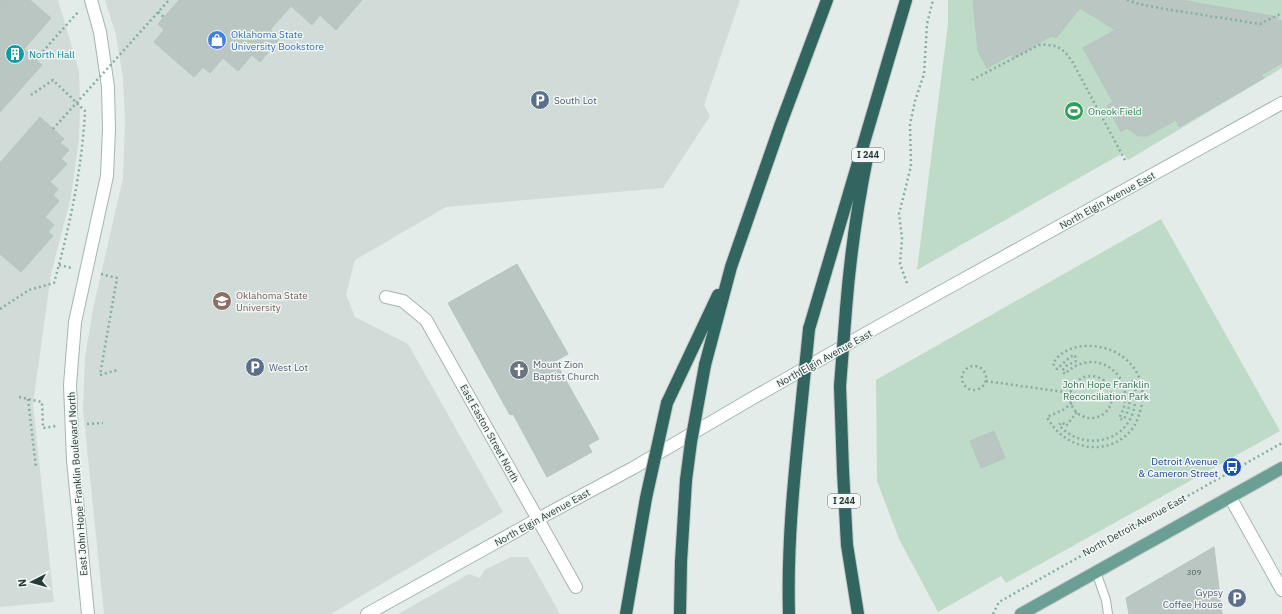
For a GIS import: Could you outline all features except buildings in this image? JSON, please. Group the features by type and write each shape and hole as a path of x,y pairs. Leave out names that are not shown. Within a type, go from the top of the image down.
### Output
{"highway":[{"path":"680,614 681,562 686,480 691,442 706,365 731,267 780,126 827,0"},
{"path":"789,614 788,584 791,514 809,329 906,2"},
{"name":"I 244","path":"858,614 847,545 843,471 840,386 846,309 852,246 859,198 872,132 906,2"},
{"path":"626,614 646,498 668,403 731,267"}],"main road":[{"path":"1021,614 1282,468"}],"street":[{"name":"East John Hope Franklin Boulevard North","path":"87,3 100,32 108,87 110,129 107,176 75,322 70,385 73,460 88,614"},
{"name":"North Elgin Avenue East","path":"367,614 538,519 643,463 751,399 873,330 1282,103"},
{"name":"East Easton Street North","path":"386,296 403,301 426,320 576,587"},
{"path":"1230,497 1282,590"}],"lane":[{"path":"1096,572 1106,600 1108,614"}],"path":[{"path":"53,129 169,0"},
{"path":"907,283 900,264 902,238 899,214 911,166 910,124 915,101 924,74 927,24 933,0"},
{"path":"1127,0 1165,9 1260,24 1282,14"},
{"path":"36,59 87,3"},
{"path":"158,12 164,17"},
{"path":"972,80 1039,45 1050,44 1058,46 1072,61 1126,162"},
{"path":"0,309 29,290 54,283 74,203 80,166 85,111 53,80 31,95"},
{"path":"59,265 117,278 100,375 117,370"},
{"path":"1072,403 1063,410 1047,417 1051,426 1059,434 1077,445 1087,447 1096,447 1113,443 1133,428 1140,413 1143,395 1139,375 1128,359 1105,348 1087,345 1072,348 1064,352 1055,359 1053,364 1057,369 1070,357 1075,355 1076,361 1066,366 1062,371 1065,374 1075,366 1090,362 1105,364 1121,379 1126,394 1126,402 1119,418 1123,420 1128,411 1130,401 1128,383 1134,381 1135,385 1135,410 1132,417 1122,429 1108,439 1097,441 1085,440 1074,437 1062,429 1059,425 1062,422 1066,426 1077,412"},
{"path":"976,366 984,371 986,381 982,387 975,390 971,389 968,388 963,382 963,374 967,368 976,366"},
{"path":"1084,377 1100,377 1111,388 1111,403 1109,408 1101,415 1091,418 1086,417 1077,412 1072,403 1071,393 1076,383 1084,377"},
{"path":"986,381 1071,393"},
{"path":"28,399 36,468"},
{"name":"North Detroit Avenue East","path":"993,614 999,602 1282,443"}],"shaded area":[{"path":"0,0 58,0 79,71 80,105 79,139 71,197 51,274 33,404 54,602 0,607"},
{"name":"Oklahoma State University","path":"105,0 740,0 704,105 710,116 663,188 446,207 355,260 346,294 355,317 408,344 503,512 331,614 104,614 83,409 85,358 93,309 123,178 125,121 123,78 116,35"},
{"path":"511,557 528,557 560,614 398,614 469,574 480,578 484,570"}],"green space":[{"name":"Oneok Field","path":"948,0 1282,0 1282,68 1128,160 1123,153 917,270 948,24"},
{"name":"John Hope Franklin Reconciliation Park","path":"1161,219 1280,431 1006,583 1001,576 938,612 899,539 877,481 876,380"}],"place":[{"name":"Oklahoma State University Bookstore","path":"217,40"},
{"name":"North Hall","path":"15,54"},
{"name":"South Lot","path":"540,100"},
{"name":"Oneok Field","path":"1074,111"},
{"name":"Oklahoma State University","path":"222,301"},
{"name":"West Lot","path":"255,367"},
{"name":"Mount Zion Baptist Church","path":"519,370"},
{"name":"Detroit Avenue & Cameron Street","path":"1232,467"},
{"name":"Gypsy Coffee House","path":"1237,598"}]}
